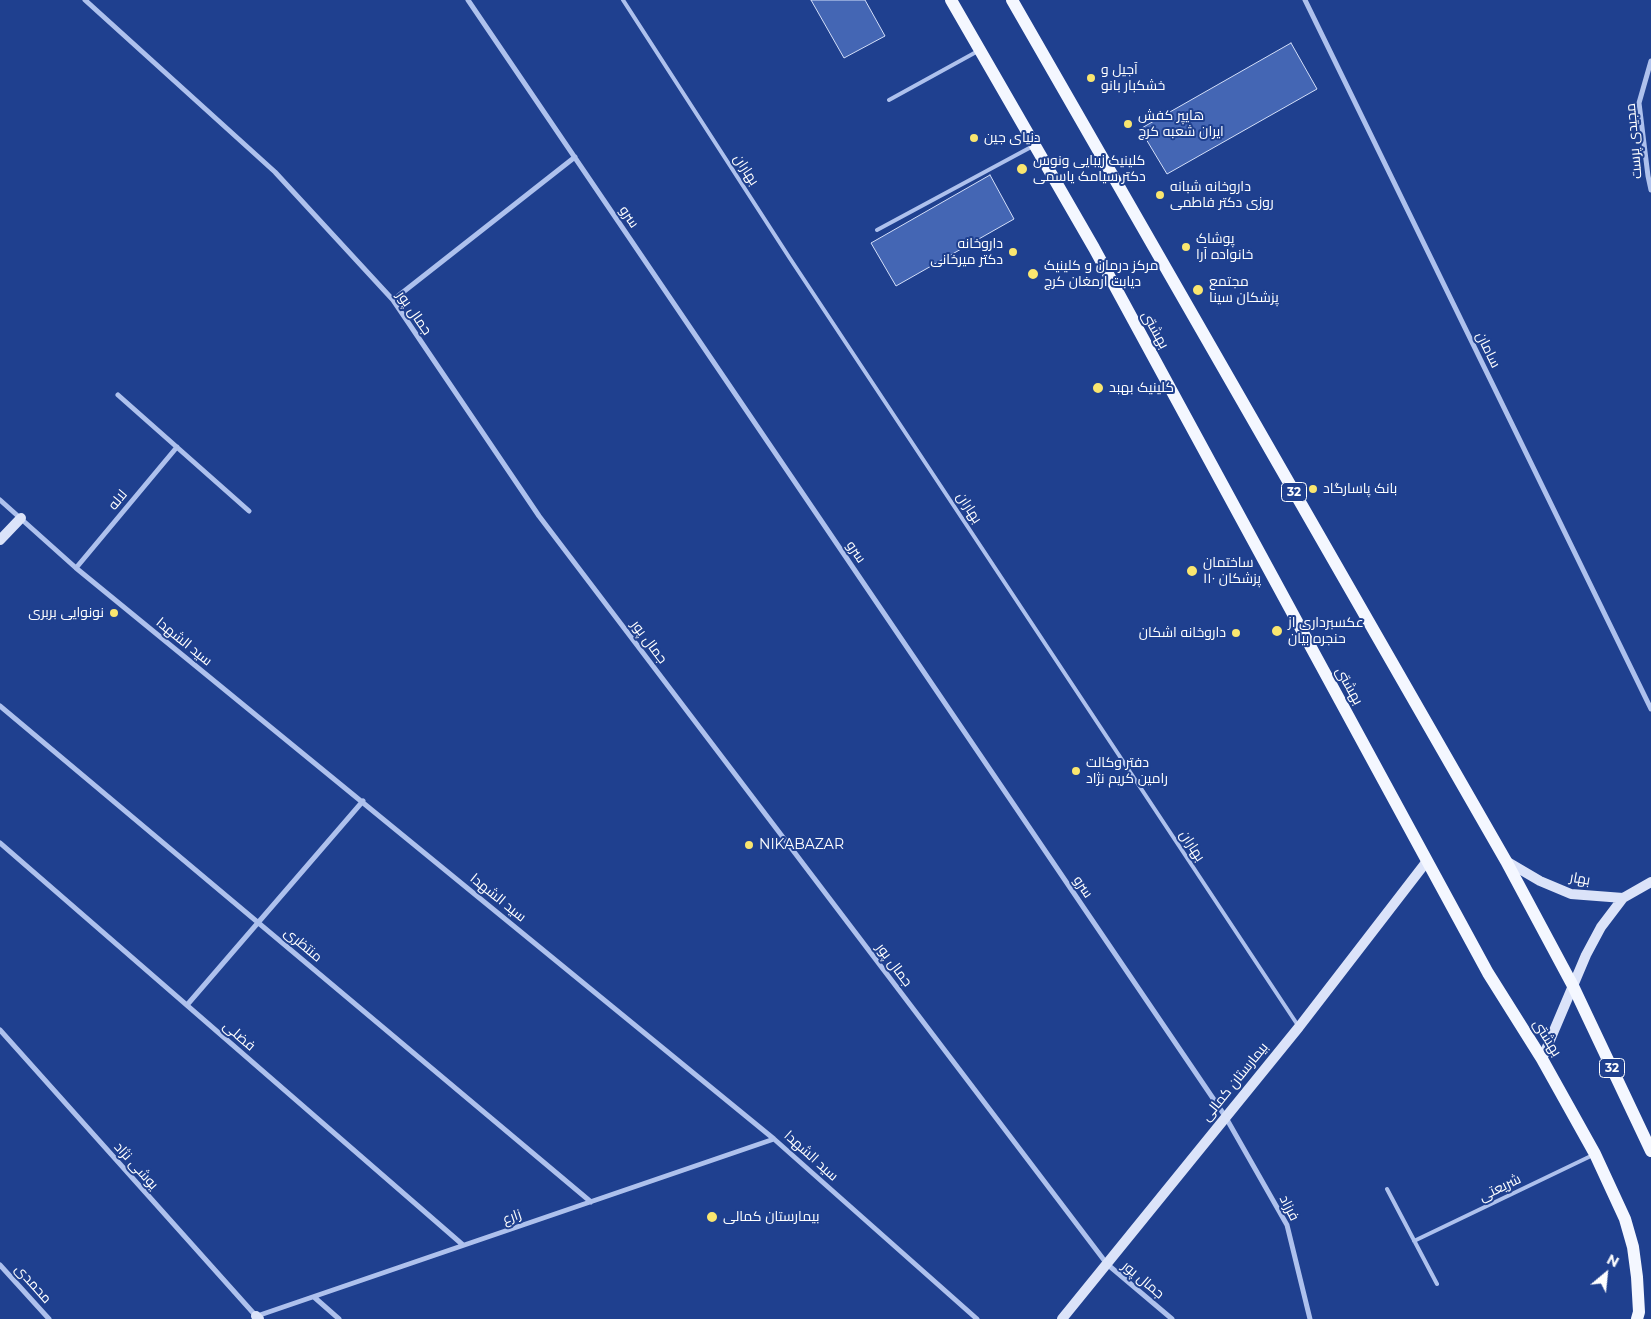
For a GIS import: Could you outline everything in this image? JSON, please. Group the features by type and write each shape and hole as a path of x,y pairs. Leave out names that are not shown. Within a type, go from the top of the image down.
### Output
{"main road":[{"name":"بهشتى","path":"951,0 1094,248 1488,973 1542,1059 1595,1154 1625,1219 1632,1247 1636,1277 1637,1319"},
{"name":"32","path":"1012,0 1506,861 1573,986 1651,1151"}],"street":[{"name":"جمال پور","path":"85,0 275,172 393,300 539,516 1107,1264 1172,1319"},
{"name":"سرو","path":"468,0 1225,1116"},
{"name":"سامان","path":"1306,0 1651,709"},
{"name":"مجیدی پرست","path":"1651,61 1639,103 1651,190"},
{"path":"393,300 575,157"},
{"path":"118,395 249,511"},
{"name":"لاله","path":"76,568 177,447"},
{"name":"سید الشهدا","path":"0,500 76,568 774,1139 977,1319"},
{"path":"0,540 20,518"},
{"name":"منتظری","path":"0,706 591,1202"},
{"path":"187,1006 363,801"},
{"name":"فضلی","path":"0,843 464,1245"},
{"name":"بیمارستان کمالی","path":"1062,1319 1299,1027 1427,861"},
{"name":"بهار","path":"1506,861 1540,881 1571,894 1623,898"},
{"path":"1542,1059 1586,955 1601,927 1623,898 1651,882"},
{"name":"یوشی نژاد","path":"0,1030 256,1318"},
{"name":"فرزاد","path":"1225,1116 1287,1225 1310,1319"},
{"name":"زارع","path":"256,1318 774,1139"},
{"name":"محمدی","path":"0,1265 49,1319"},
{"path":"314,1297 339,1319"}],"lane":[{"name":"بهاران","path":"623,0 789,257 1299,1027"},
{"path":"889,100 980,50"},
{"path":"877,230 1035,144"},
{"name":"شریعتی","path":"1414,1241 1595,1154"},
{"path":"1387,1189 1437,1284"}],"building":[{"path":"811,0 865,0 885,36 844,58"},
{"path":"1291,43 1317,89 1167,174 1140,129"},
{"path":"990,175 1014,219 896,286 871,243"}],"place":[{"name":"آجیل و خشکبار بانو","path":"1091,78"},
{"name":"هایپر کفش ایران شعبه کرج","path":"1128,124"},
{"name":"دنیای جین","path":"974,138"},
{"name":"کلینیک زیبایی ونوس دکتر سیامک یاسمی","path":"1022,169"},
{"name":"داروخانه شبانه روزی دکتر فاطمی","path":"1160,195"},
{"name":"پوشاک خانواده آرا","path":"1186,247"},
{"name":"داروخانه دکتر میرخانی","path":"1013,252"},
{"name":"مرکز درمان و کلینیک دیابت ارمغان کرج","path":"1033,274"},
{"name":"مجتمع پزشکان سینا","path":"1198,290"},
{"name":"کلینیک بهبد","path":"1098,388"},
{"name":"بانک پاسارگاد","path":"1313,489"},
{"name":"ساختمان پزشکان ۱۱۰","path":"1192,571"},
{"name":"نونوایی بربری","path":"114,613"},
{"name":"عکسبرداری از حنجره بیان","path":"1277,631"},
{"name":"داروخانه اشکان","path":"1236,633"},
{"name":"دفتر وکالت رامین کریم نژاد","path":"1076,771"},
{"name":"NIKABAZAR","path":"749,845"},
{"name":"بیمارستان کمالی","path":"712,1217"}]}
